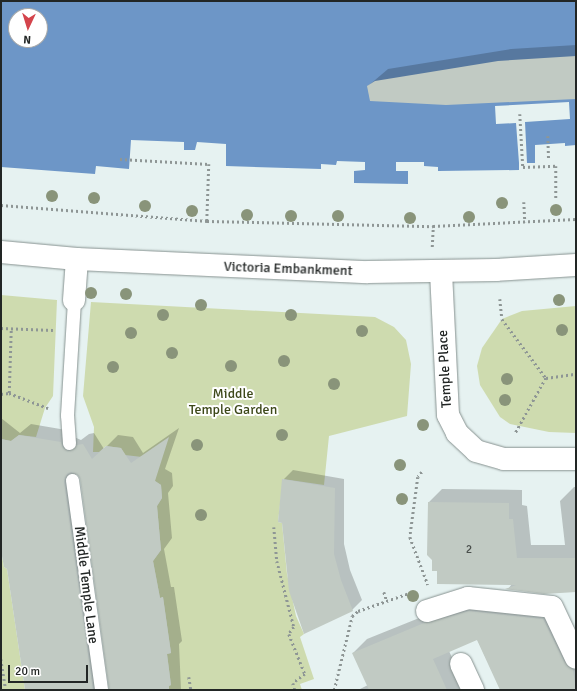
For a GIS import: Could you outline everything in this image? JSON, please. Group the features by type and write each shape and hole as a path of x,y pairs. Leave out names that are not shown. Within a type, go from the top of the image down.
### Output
{"main road":[{"name":"Victoria Embankment","path":"1,252 77,259 368,272 441,272 576,265"},
{"path":"74,300 77,259"},
{"name":"Temple Place","path":"441,272 448,415 457,433 476,451 504,459 576,459"},
{"path":"431,610 468,598 542,604 552,607 569,622 576,658"},
{"path":"461,664 473,690"}],"lane":[{"path":"69,443 67,415 74,300"},
{"name":"Middle Temple Lane","path":"72,480 101,690"}],"path":[{"path":"520,114 523,167 556,166 556,200"},
{"path":"548,136 549,159"},
{"path":"120,159 209,164 207,221"},
{"path":"524,202 525,222"},
{"path":"1,205 207,221 433,226 576,219"},
{"path":"432,248 433,226"},
{"path":"500,299 502,319 546,378"},
{"path":"1,328 57,330"},
{"path":"9,393 11,328"},
{"path":"546,378 576,374"},
{"path":"514,436 546,378"},
{"path":"1,394 9,393 67,415"},
{"path":"422,472 418,477 410,537 428,586 431,610"},
{"path":"274,527 277,561 294,627 288,634 304,674 293,683 295,690"},
{"path":"421,588 428,586"},
{"path":"334,690 352,616 358,611 414,591"},
{"path":"384,592 387,601"},
{"path":"1,659 6,690"},
{"path":"189,677 191,690"}],"green space":[{"path":"1,295 57,300 53,396 45,408 36,437 19,435 11,441 1,439"},
{"name":"Middle Temple Garden","path":"91,302 375,317 394,327 406,340 411,364 407,416 329,436 324,485 283,479 278,522 282,523 287,574 296,616 304,634 300,637 314,679 300,684 302,690 169,690 169,686 171,685 167,654 171,653 163,597 160,598 153,561 161,550 157,506 162,498 161,485 155,481 142,457 125,455 121,448 106,446 99,452 93,452 94,427 83,396"},
{"path":"576,306 576,433 549,432 510,424 500,417 480,385 477,366 482,348 502,319 522,311"},
{"path":"1,551 4,567 7,569 25,690 1,690"}],"water":[{"path":"1,1 576,1 576,145 565,146 565,143 535,145 535,163 519,163 519,170 438,171 438,167 424,166 424,162 396,162 396,171 408,171 408,184 354,183 354,171 365,170 365,162 337,161 336,165 321,164 321,169 226,166 226,144 197,142 195,150 184,150 184,142 131,140 129,169 96,166 95,174 1,167"}],"pier":[{"path":"569,102 570,119 525,122 527,163 519,163 516,123 496,124 495,106"}],"building":[{"path":"576,56 576,99 446,105 370,101 367,86 375,81 498,61"},
{"path":"19,435 61,442 63,448 69,451 77,445 83,444 92,459 106,446 121,448 131,463 169,437 155,481 161,485 162,498 157,506 161,550 153,561 160,598 163,597 171,653 167,654 171,685 169,686 169,690 109,690 80,479 78,475 71,472 67,474 64,481 93,690 25,690 7,569 4,567 1,551 1,439 11,441"},
{"path":"282,479 335,488 334,554 341,580 353,611 304,634 289,591 282,523 278,522"},
{"path":"428,502 509,503 509,519 513,519 517,558 576,558 576,592 544,594 505,589 516,585 437,584 437,571 432,571 432,560 427,555"},
{"path":"469,611 543,619 565,663 573,670 576,690 500,690 477,640 433,659 447,690 369,690 352,653 424,623"}]}
